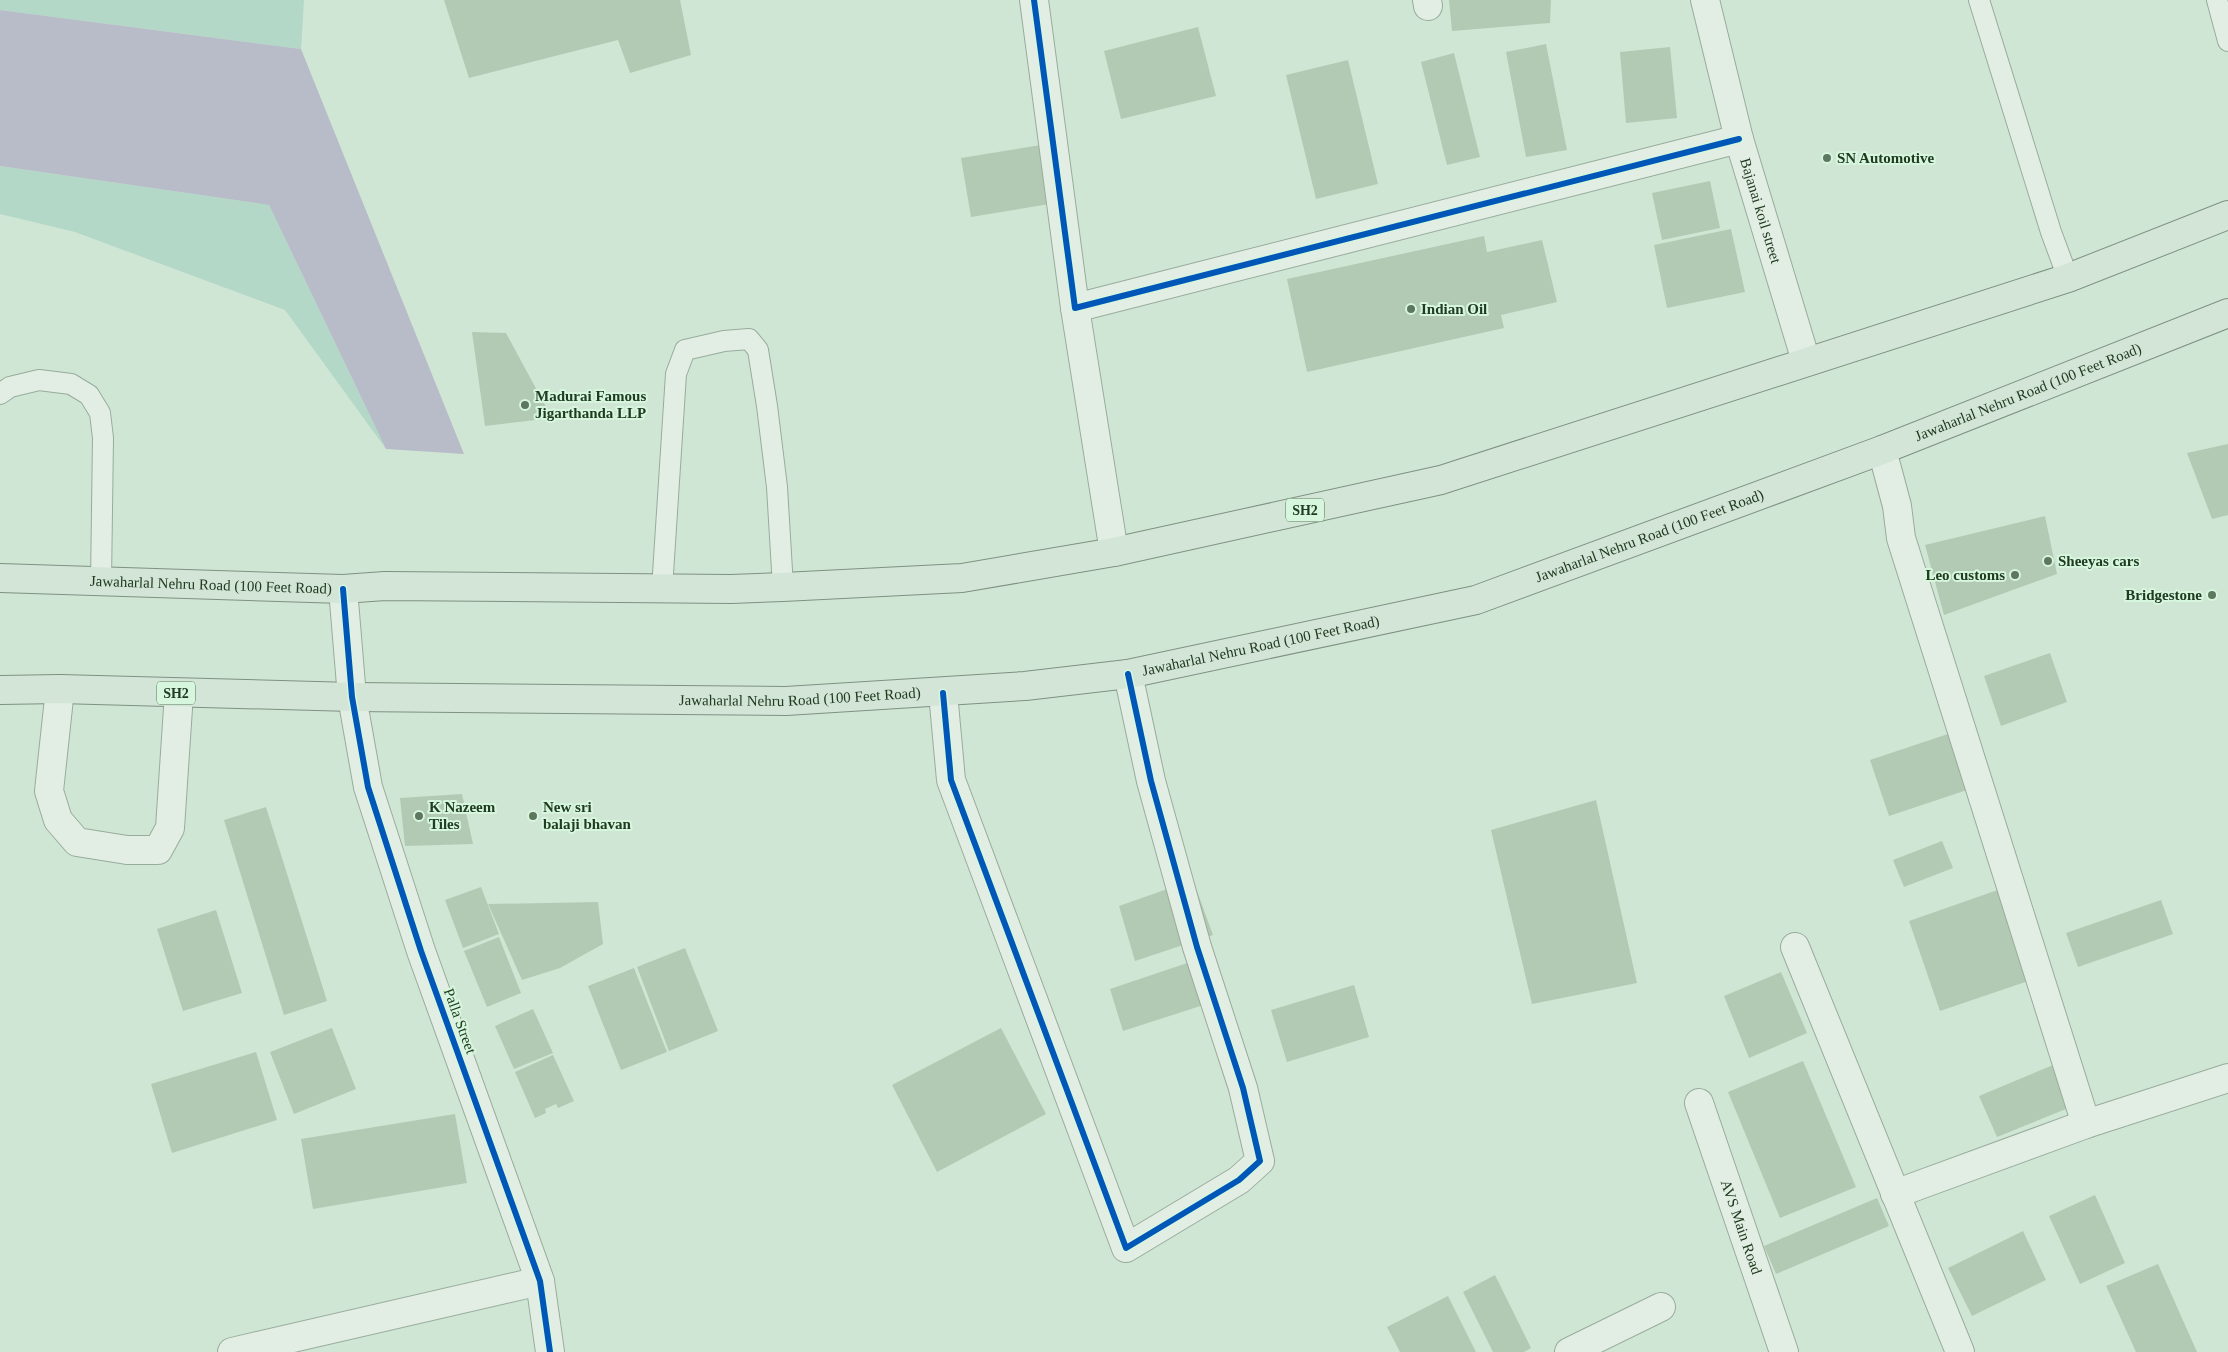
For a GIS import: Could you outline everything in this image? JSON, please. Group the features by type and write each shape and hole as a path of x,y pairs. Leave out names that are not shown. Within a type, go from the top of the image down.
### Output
{"main road":[{"name":"Jawaharlal Nehru Road (100 Feet Road)","path":"0,578 343,589 384,586 662,589 783,587 962,578 1114,552 1441,480 2068,278 2228,215"},
{"name":"Jawaharlal Nehru Road (100 Feet Road)","path":"0,690 352,697 786,701 1025,686 1128,674 1476,600 1882,450 2225,316"}],"street":[{"path":"1034,0 1076,308 1114,552"},
{"name":"Bajanai koil street","path":"1705,0 1739,139 1806,361"},
{"path":"1076,308 1739,139"},
{"path":"1882,450 1897,506 1901,538 2086,1124"},
{"name":"Palla Street","path":"343,589 352,697 371,796 421,951 540,1281 550,1352"},
{"path":"943,692 951,780 1126,1248 1239,1180 1260,1161 1243,1088 1197,947 1151,781 1128,674"},
{"path":"60,690 49,791 58,820 77,842 127,850 158,850 170,828 179,693"},
{"path":"1795,947 1960,1352"},
{"path":"1895,1194 2086,1124 2228,1078"},
{"name":"AVS Main Road","path":"1699,1103 1784,1352"},
{"path":"232,1352 540,1281"},
{"path":"1569,1352 1660,1306"}],"lane":[{"path":"1979,0 2050,232 2068,278"},
{"path":"2217,0 2228,41"},
{"path":"662,589 676,374 685,350 724,341 749,339 758,350 767,406 777,487 783,587"},
{"path":"0,394 10,387 39,380 71,384 88,395 100,413 103,438 101,582"}],"green space":[{"path":"0,0 304,0 301,49 0,10"},
{"path":"0,166 269,205 386,449 285,310 75,232 0,214"}],"shaded area":[{"path":"0,10 301,49 464,454 386,449 269,205 0,166"}],"building":[{"path":"444,0 680,0 691,55 630,73 618,40 469,78"},
{"path":"1449,0 1551,0 1550,23 1452,31"},
{"path":"1198,27 1216,96 1121,119 1104,51"},
{"path":"1546,44 1567,150 1526,157 1506,52"},
{"path":"1670,47 1677,118 1626,123 1620,52"},
{"path":"1454,53 1480,157 1447,165 1421,62"},
{"path":"1348,60 1378,184 1316,199 1286,75"},
{"path":"1065,141 1074,200 971,217 961,158"},
{"path":"1710,181 1720,228 1662,240 1652,193"},
{"path":"1731,229 1745,292 1667,308 1654,245"},
{"name":"Indian Oil","path":"1484,236 1487,252 1542,240 1557,302 1501,315 1504,328 1307,372 1287,279"},
{"path":"472,332 506,333 552,418 485,426"},
{"path":"2228,444 2228,515 2212,519 2187,453"},
{"path":"2045,516 2057,574 1944,615 1925,545"},
{"path":"2050,653 2067,702 2001,726 1984,676"},
{"path":"1960,730 1979,786 1889,816 1870,760"},
{"path":"462,794 473,844 405,846 400,798"},
{"path":"1596,800 1637,983 1532,1004 1491,830"},
{"path":"266,807 327,1001 284,1015 224,820"},
{"path":"1942,841 1953,868 1904,887 1893,860"},
{"path":"1193,880 1213,935 1135,961 1119,906"},
{"path":"2012,885 2043,976 1940,1011 1909,921"},
{"path":"481,887 499,934 463,948 445,900"},
{"path":"2161,900 2173,934 2078,967 2066,933"},
{"path":"598,902 603,944 560,968 522,980 488,904"},
{"path":"216,910 242,993 183,1011 157,929"},
{"path":"499,937 521,993 487,1007 464,951"},
{"path":"685,948 718,1031 669,1051 637,967"},
{"path":"1208,956 1219,1000 1123,1031 1110,989"},
{"path":"634,968 667,1052 621,1070 588,986"},
{"path":"1781,972 1807,1033 1749,1058 1724,996"},
{"path":"1354,985 1369,1037 1287,1062 1271,1010"},
{"path":"533,1009 553,1053 514,1069 495,1026"},
{"path":"332,1028 356,1089 294,1114 270,1052"},
{"path":"1001,1028 1046,1114 937,1172 892,1085"},
{"path":"256,1052 277,1120 172,1153 151,1084"},
{"path":"553,1055 574,1101 558,1108 556,1104 545,1109 546,1113 535,1118 515,1072"},
{"path":"1803,1061 1856,1187 1780,1218 1728,1092"},
{"path":"2058,1063 2076,1105 1997,1137 1979,1096"},
{"path":"455,1114 467,1183 313,1209 301,1139"},
{"path":"2095,1195 2125,1263 2080,1284 2049,1216"},
{"path":"1877,1198 1889,1226 1776,1274 1764,1246"},
{"path":"2023,1231 2046,1280 1972,1316 1948,1268"},
{"path":"2158,1264 2197,1352 2136,1352 2106,1286"},
{"path":"1495,1275 1531,1348 1524,1352 1493,1352 1463,1292"},
{"path":"1448,1296 1476,1352 1400,1352 1387,1327"}],"cycle path":[{"path":"1034,0 1075,308 1739,139"},
{"path":"343,589 352,697 368,787 421,951 540,1281 550,1352"},
{"path":"943,693 951,780 1126,1248 1239,1180 1260,1161 1243,1088 1197,947 1151,781 1128,674"}],"place":[{"name":"SN Automotive","path":"1827,158"},
{"name":"Indian Oil","path":"1411,309"},
{"name":"Madurai Famous Jigarthanda LLP","path":"525,405"},
{"name":"Sheeyas cars","path":"2048,561"},
{"name":"Leo customs","path":"2015,575"},
{"name":"Bridgestone","path":"2212,595"},
{"name":"K Nazeem Tiles","path":"419,816"},
{"name":"New sri balaji bhavan","path":"533,816"}]}
